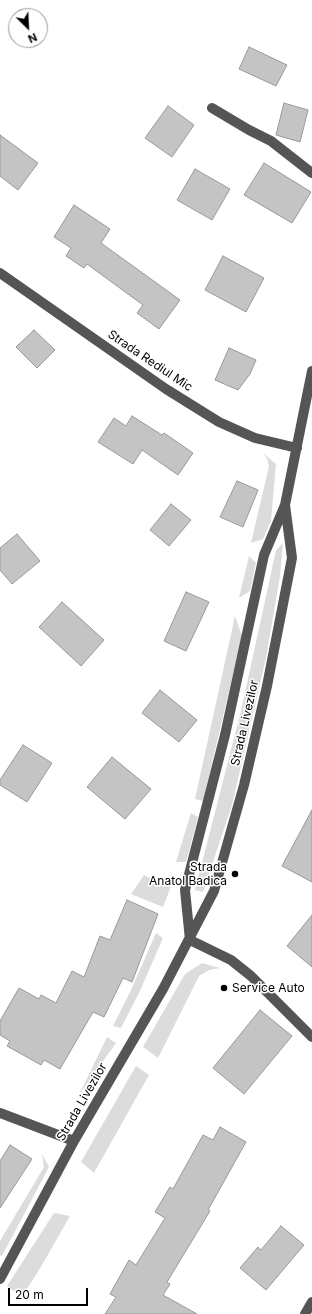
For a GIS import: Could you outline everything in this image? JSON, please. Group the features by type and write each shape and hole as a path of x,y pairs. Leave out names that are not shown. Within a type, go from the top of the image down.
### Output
{"street":[{"path":"212,108 271,141 312,173"},
{"name":"Strada Rediul Mic","path":"0,272 166,390 218,422 255,438 296,448"},
{"name":"Strada Livezilor","path":"190,940 185,890 225,735 264,555 285,505 312,371"},
{"name":"Strada Livezilor","path":"0,1279 74,1141 163,989 190,940 214,891 244,785 268,686 292,558 285,505"},
{"path":"190,940 231,960 251,976 312,1037"},
{"path":"0,1113 74,1141"},
{"path":"305,1314 312,1302"}],"shaded area":[{"path":"262,452 276,464 271,521 263,539 251,543 269,466 267,458"},
{"path":"283,543 280,576 266,658 232,805 203,892 195,890 241,711 276,550"},
{"path":"249,556 256,563 250,591 239,598"},
{"path":"235,616 242,636 203,801 195,799"},
{"path":"191,813 198,817 186,862 176,862"},
{"path":"144,875 153,880 165,880 172,877 170,889 163,907 131,894"},
{"path":"156,933 163,938 140,991 121,1028 113,1026 131,990"},
{"path":"202,963 220,968 209,970 199,976 158,1058 143,1047 185,974"},
{"path":"107,1037 116,1043 79,1095"},
{"path":"136,1066 149,1075 94,1173 81,1162"},
{"path":"42,1154 49,1167 2,1256 0,1255 0,1241 44,1167"},
{"path":"54,1213 70,1216 22,1297 7,1286"}],"building":[{"path":"249,47 287,65 276,86 239,69"},
{"path":"284,103 308,110 300,142 276,135"},
{"path":"168,106 194,125 172,157 145,138"},
{"path":"0,135 38,163 18,190 0,176"},
{"path":"264,163 311,192 292,223 244,195"},
{"path":"195,169 230,189 212,220 177,200"},
{"path":"74,205 110,229 101,243 180,300 159,329 137,313 143,305 87,264 84,268 66,256 71,248 54,237"},
{"path":"223,256 264,278 246,312 205,290"},
{"path":"34,330 55,350 37,368 16,347"},
{"path":"229,348 256,360 250,374 238,390 215,380"},
{"path":"132,416 162,435 164,433 193,453 178,475 142,450 133,464 98,442 114,418 126,426"},
{"path":"237,481 258,490 243,527 220,517"},
{"path":"171,504 191,520 169,546 150,530"},
{"path":"17,534 40,561 12,584 0,570 0,548"},
{"path":"186,592 209,602 186,651 164,641"},
{"path":"62,602 104,640 81,666 39,627"},
{"path":"160,690 197,720 179,742 142,713"},
{"path":"23,745 52,763 27,802 0,785 0,780"},
{"path":"112,757 151,789 125,819 87,787"},
{"path":"312,810 312,882 282,866"},
{"path":"127,900 158,914 132,982 123,978 104,1017 93,1012 60,1069 44,1060 41,1065 7,1046 10,1041 0,1035 0,1021 19,988 39,999 41,995 56,1003 72,971 84,977 100,936 110,940"},
{"path":"312,915 312,967 287,946"},
{"path":"260,1010 292,1036 244,1094 213,1068"},
{"path":"220,1127 246,1142 208,1210 210,1211 167,1282 170,1284 163,1295 197,1314 105,1314 116,1297 110,1294 129,1260 136,1265 165,1218 155,1212 170,1187 173,1189 203,1135 213,1140"},
{"path":"10,1145 32,1159 0,1208 0,1161"},
{"path":"281,1226 304,1245 266,1290 240,1268 258,1247 261,1250"}],"place":[{"name":"Strada Anatol Badica","path":"235,874"},
{"name":"Service Auto","path":"224,988"}]}
